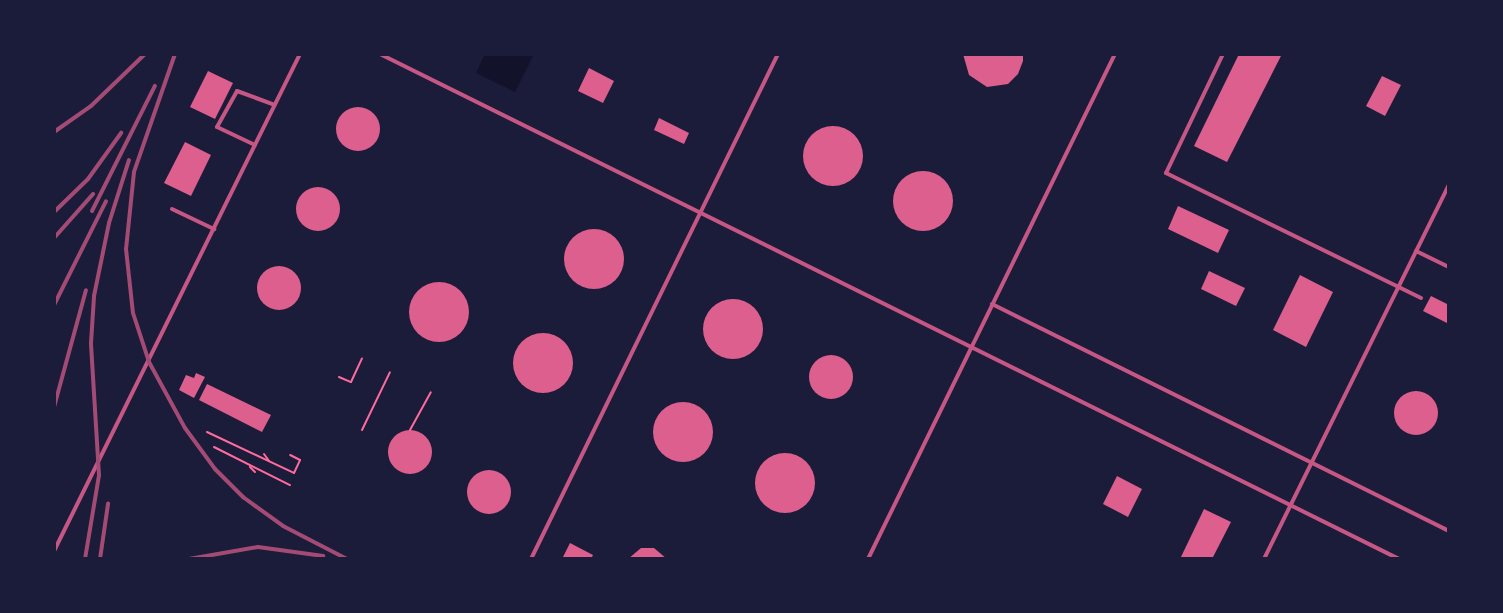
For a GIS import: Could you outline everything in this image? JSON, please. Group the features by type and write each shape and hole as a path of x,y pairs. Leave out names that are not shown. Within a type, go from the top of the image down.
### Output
{"lane":[{"path":"54,551 300,54"},
{"path":"380,54 1399,559"},
{"path":"531,559 778,54"},
{"path":"868,559 1115,54"},
{"path":"1223,54 1166,173 1421,298"},
{"path":"255,145 217,127 237,91 275,105"},
{"path":"1264,559 1449,185"},
{"path":"172,209 214,229"},
{"path":"1416,251 1449,267"},
{"path":"992,304 1449,531"}],"path":[{"path":"339,377 351,382 362,358"},
{"path":"362,430 390,372"},
{"path":"410,430 431,392"},
{"path":"207,432 294,473 300,460 290,455"},
{"path":"214,447 290,485"},
{"path":"264,454 270,462"},
{"path":"250,466 255,472"}],"shaded area":[{"path":"485,54 534,54 515,92 476,73"}],"building":[{"path":"963,54 1023,54 1023,61 1018,74 1008,84 987,87 969,75"},
{"path":"1239,54 1282,54 1227,162 1194,146"},
{"path":"589,68 614,81 603,103 578,91"},
{"path":"208,71 233,83 215,119 190,107"},
{"path":"1382,76 1401,85 1385,116 1366,106"},
{"path":"358,107 374,113 380,129 374,145 358,151 342,145 336,129 342,113"},
{"path":"659,118 689,133 684,144 654,130"},
{"path":"833,126 854,135 863,156 854,177 833,186 812,177 803,156 812,135"},
{"path":"185,142 211,155 191,196 164,183"},
{"path":"923,171 944,180 953,201 944,222 923,231 902,222 893,201 902,180"},
{"path":"318,187 334,193 340,209 334,225 318,231 302,225 296,209 302,193"},
{"path":"1178,206 1229,230 1218,253 1168,229"},
{"path":"594,229 615,238 624,259 615,280 594,289 573,280 564,259 573,238"},
{"path":"279,266 295,272 301,288 295,304 279,310 263,304 257,288 263,272"},
{"path":"1209,271 1245,288 1236,306 1201,289"},
{"path":"1300,275 1333,292 1306,347 1273,330"},
{"path":"439,282 460,291 469,312 460,333 439,342 418,333 409,312 418,291"},
{"path":"1431,296 1449,305 1449,324 1423,311"},
{"path":"733,299 754,308 763,329 754,350 733,359 712,350 703,329 712,308"},
{"path":"543,333 564,342 573,363 564,384 543,393 522,384 513,363 522,342"},
{"path":"831,355 847,361 853,377 847,393 831,399 815,393 809,377 815,361"},
{"path":"196,373 205,377 194,398 179,390 186,375 194,378"},
{"path":"207,384 271,415 262,432 199,400"},
{"path":"1416,391 1432,397 1438,413 1432,429 1416,435 1400,429 1394,413 1400,397"},
{"path":"683,402 704,411 713,432 704,453 683,462 662,453 653,432 662,411"},
{"path":"410,430 426,436 432,452 426,468 410,474 394,468 388,452 394,436"},
{"path":"785,453 806,462 815,483 806,504 785,513 764,504 755,483 764,462"},
{"path":"489,470 505,476 511,492 505,508 489,514 473,508 467,492 473,476"},
{"path":"1117,476 1142,489 1128,517 1103,504"},
{"path":"1204,509 1231,522 1212,559 1180,559"},
{"path":"570,543 593,555 591,559 562,559"},
{"path":"641,548 654,548 667,559 628,559"}],"railway":[{"path":"54,132 91,106 145,54"},
{"path":"175,54 134,172 126,249 133,313 149,362 185,428 215,469 243,497 283,526 347,559"},
{"path":"92,211 155,86"},
{"path":"54,212 88,179 121,133"},
{"path":"85,559 99,475 91,343 94,296 109,223 129,160"},
{"path":"54,238 93,194"},
{"path":"54,305 106,201"},
{"path":"54,407 86,290"},
{"path":"100,559 108,504"},
{"path":"189,559 258,547 323,556"}]}
